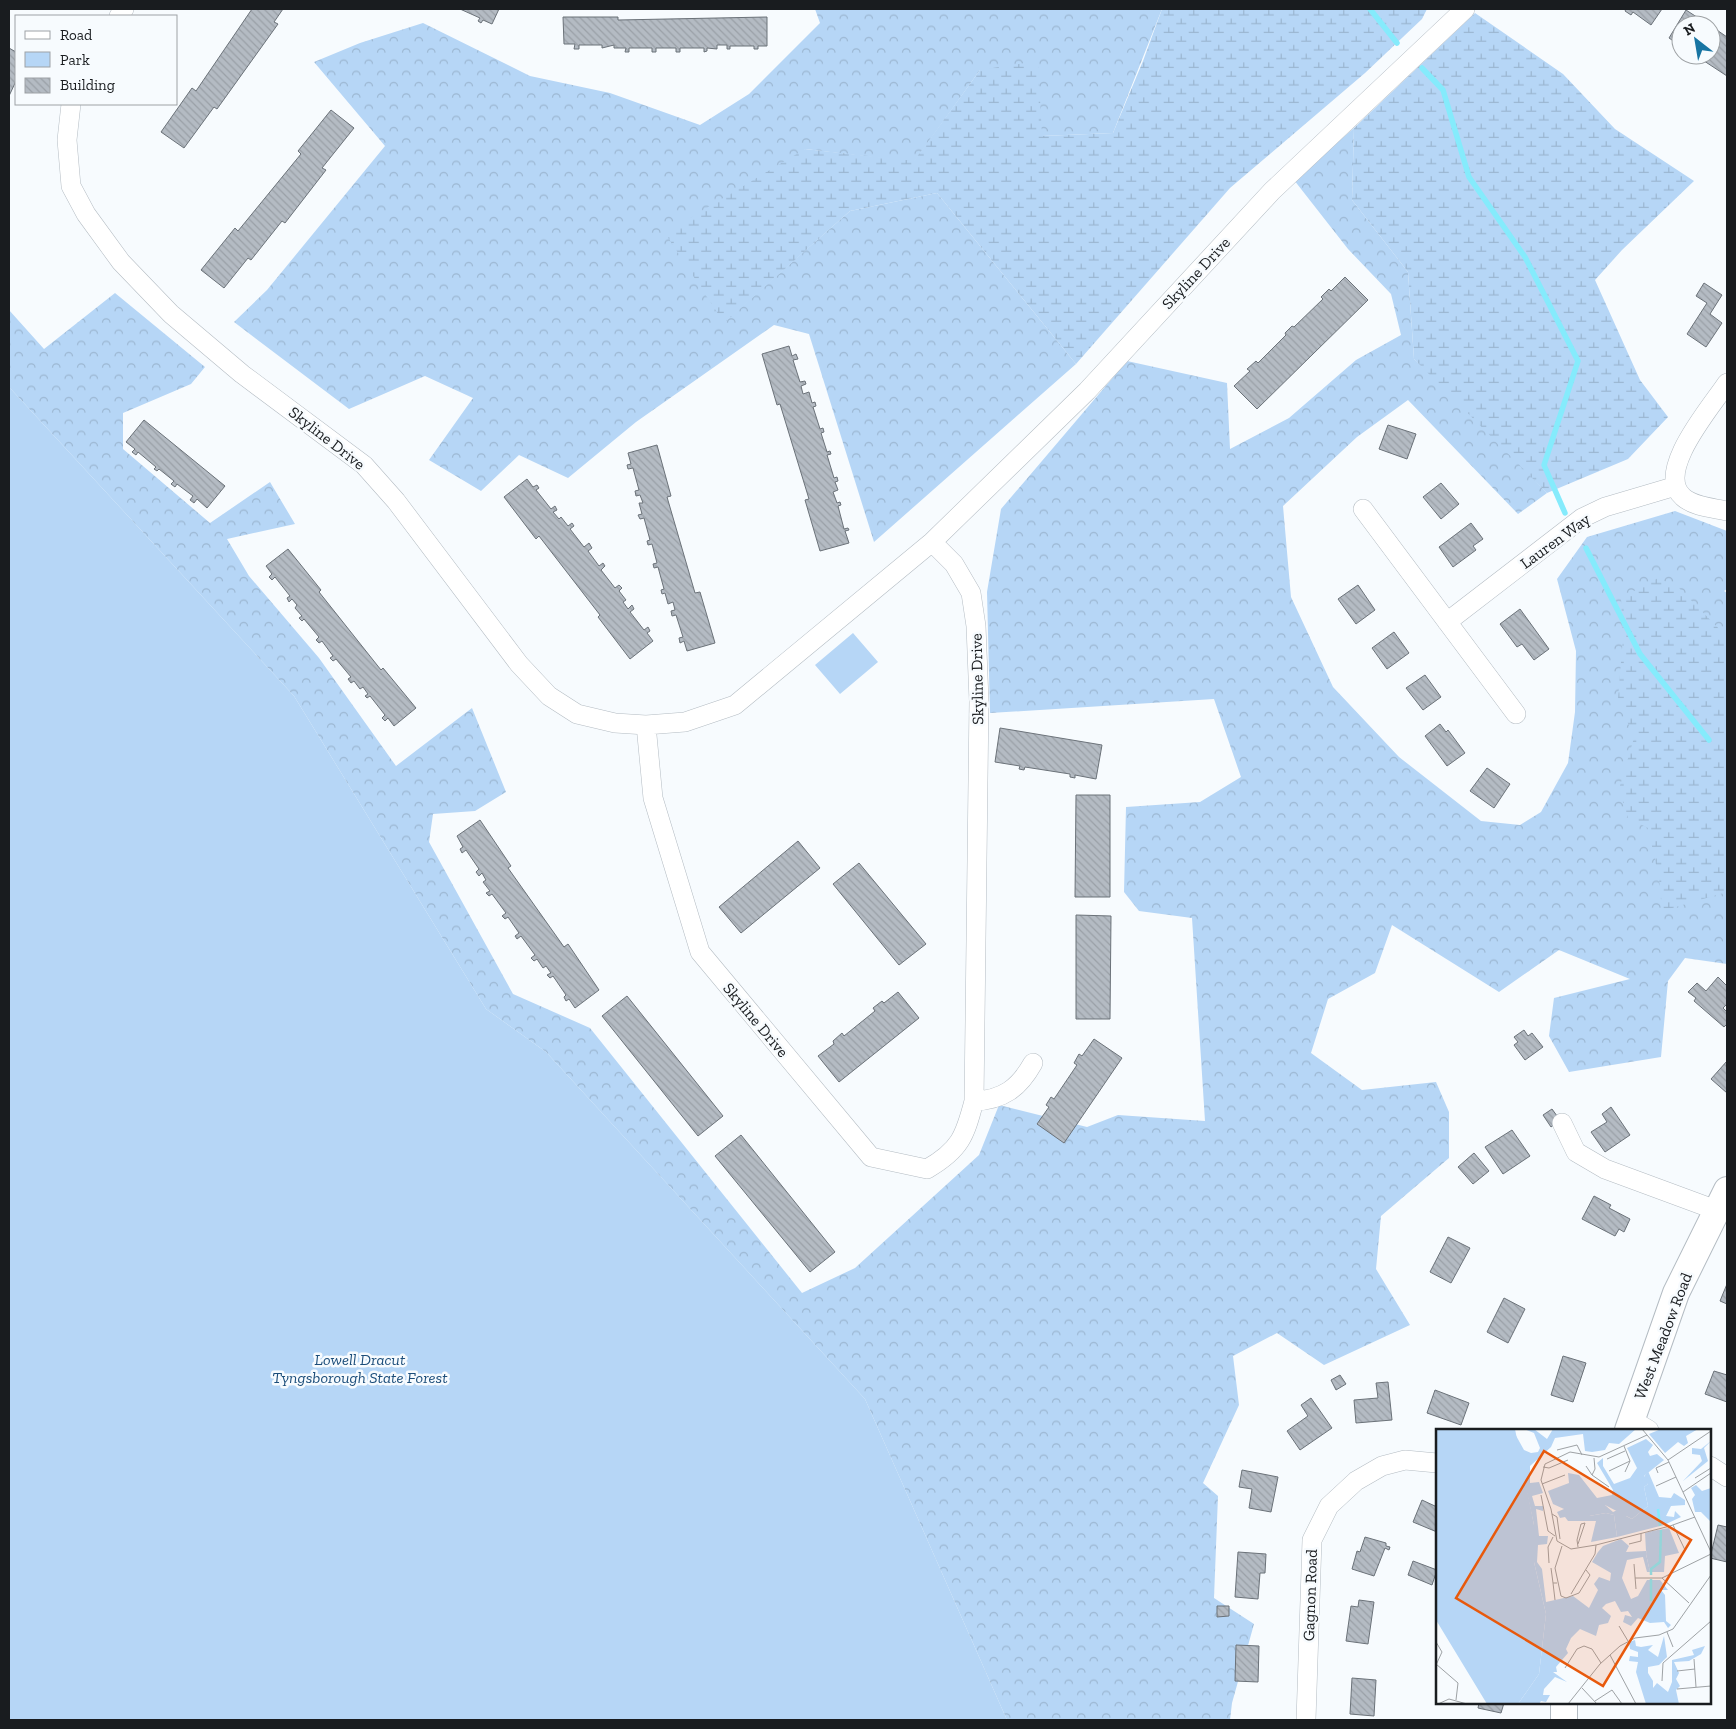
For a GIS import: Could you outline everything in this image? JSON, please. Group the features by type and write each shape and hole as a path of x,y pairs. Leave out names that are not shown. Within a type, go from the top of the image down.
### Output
{"street":[{"name":"Skyline Drive","path":"71,105 67,140 71,186 86,214 121,262 171,314 242,374 364,465 396,501 519,664 550,696 577,714 615,723 646,725 685,722 735,705 932,542 1087,391 1272,191 1466,9"},
{"path":"1727,384 1684,447 1674,471 1676,486 1683,497 1701,505 1727,511"},
{"name":"Lauren Way","path":"1447,622 1582,518 1605,507 1676,486"},
{"path":"1363,509 1516,714"},
{"name":"Skyline Drive","path":"646,725 653,798 700,952 871,1157 927,1169 947,1157 967,1129 974,1101 978,708 976,626 971,593 954,564 932,542"},
{"path":"974,1101 991,1100 1006,1095 1021,1080 1033,1063"},
{"path":"1562,1123 1576,1152 1605,1169 1722,1200"},
{"name":"West Meadow Road","path":"1636,1427 1676,1293 1722,1200"},
{"name":"Gagnon Road","path":"1306,1720 1312,1540 1329,1506 1356,1481 1382,1466 1405,1460 1436,1463"},
{"path":"1711,1467 1727,1477"},
{"path":"1564,1704 1564,1720"}],"green space":[{"path":"815,9 1162,9 1113,133 1042,136 980,70 914,162 805,149 724,322 850,211 937,193 1076,364 874,542 809,334 774,325 636,422 568,478 519,455 481,491 429,460 473,398 425,376 349,409 234,322 267,290 385,146 314,62 360,43 423,23 530,76 610,93 700,125 749,94 820,23"},
{"path":"1162,9 1427,9 1422,19 1365,73 1230,188 1076,364 937,193 850,211 724,323 665,233 805,149 914,161 980,70 1038,61 1042,136 1113,133"},
{"path":"1475,13 1563,74 1615,129 1694,181 1622,250 1595,280 1640,380 1668,417 1628,459 1547,493 1414,359 1408,272 1352,200 1354,128"},
{"path":"1354,128 1352,200 1408,272 1414,359 1468,409 1547,493 1518,514 1408,400 1357,437 1283,506 1291,597 1333,687 1399,757 1481,821 1520,825 1541,812 1568,763 1575,712 1576,651 1557,579 1587,537 1675,511 1727,531 1727,589 1724,591 1727,593 1727,964 1685,958 1668,981 1661,1057 1569,1072 1549,1036 1554,998 1630,979 1559,950 1499,992 1392,925 1375,973 1328,999 1311,1053 1362,1090 1436,1082 1449,1112 1449,1158 1381,1216 1376,1269 1410,1325 1324,1365 1277,1333 1233,1356 1239,1405 1203,1483 1218,1496 1214,1598 1254,1624 1232,1703 1230,1720 1007,1720 865,1399 546,1052 486,1009 294,696 9,387 9,310 44,349 115,293 205,367 191,384 123,413 123,449 210,523 270,482 295,524 227,539 249,576 319,658 396,766 472,708 506,792 475,811 433,814 429,842 513,994 590,1028 802,1293 855,1268 979,1155 999,1105 1087,1127 1118,1115 1205,1121 1192,918 1139,911 1124,892 1126,807 1200,802 1241,777 1214,699 990,713 987,592 1001,509 1127,361 1227,383 1230,449 1289,418 1356,360 1401,335 1391,294 1348,249 1294,180"},
{"name":"Lowell Dracut Tyngsborough State Forest","path":"9,387 294,696 486,1009 546,1052 865,1399 1007,1720 9,1720"},
{"path":"1658,578 1679,588 1727,637 1727,892 1662,911 1659,878 1648,828 1628,818 1619,789 1634,738 1618,699 1623,637 1621,598"},
{"path":"853,633 878,662 840,694 815,665"}],"building":[{"path":"252,9 283,9 274,22 278,24 217,109 214,107 184,148 161,132 192,88 196,91"},
{"path":"460,9 499,9 492,24 483,20 481,23 478,21 480,18"},
{"path":"1626,9 1662,9 1651,25 1633,12 1631,15 1625,11"},
{"path":"1686,10 1694,15 1683,15"},
{"path":"563,17 618,17 618,20 767,17 767,46 758,46 758,49 754,49 754,46 730,46 730,49 727,49 727,45 717,45 717,49 707,48 707,51 704,52 704,48 680,48 680,52 676,52 676,48 656,48 656,52 652,52 652,48 629,48 629,52 625,52 626,48 614,48 614,45 602,48 602,45 579,45 579,49 574,49 575,44 564,44"},
{"path":"1721,33 1727,37 1727,76 1710,65 1721,65"},
{"path":"9,48 15,51 15,83 9,96"},
{"path":"331,110 354,128 322,168 326,170 285,223 282,221 251,260 248,258 224,288 201,270 235,228 238,231 301,154 298,151"},
{"path":"1345,277 1368,300 1257,409 1234,386 1250,371 1247,369 1256,361 1258,363 1286,335 1285,333 1292,326 1294,327 1323,299 1321,297 1329,289 1331,291"},
{"path":"1704,283 1722,295 1710,314 1722,323 1706,347 1687,334 1707,303 1696,296"},
{"path":"789,346 792,356 796,354 798,359 793,360 800,382 805,381 806,384 801,386 803,394 809,392 812,403 815,402 816,406 813,407 820,429 823,428 824,432 821,433 827,452 830,451 831,454 827,455 834,478 837,477 838,481 835,482 838,490 833,492 837,503 840,502 841,505 838,506 844,529 848,528 849,530 845,531 849,543 820,551 805,500 809,499 780,404 777,405 762,354"},
{"path":"144,420 225,486 207,508 197,499 194,503 190,500 193,496 177,484 175,487 171,484 174,481 159,469 157,471 154,469 156,467 138,452 136,455 132,452 135,449 126,442"},
{"path":"1388,425 1416,434 1407,459 1379,449"},
{"path":"657,445 671,496 667,497 695,593 700,592 715,643 687,651 684,641 680,643 679,638 683,637 676,615 672,616 671,611 675,610 673,602 668,604 665,593 662,594 661,590 664,589 658,567 654,568 653,564 657,563 652,544 648,545 647,541 650,540 644,518 640,519 638,515 642,514 639,503 643,503 640,495 636,496 635,491 639,490 633,468 628,469 627,465 631,464 628,453"},
{"path":"527,479 533,487 537,485 539,488 536,490 551,509 555,506 557,510 553,512 559,519 561,517 568,526 572,523 574,526 570,529 584,547 589,543 592,548 588,551 599,566 603,563 605,566 601,570 615,588 619,585 622,588 619,591 626,600 623,602 628,609 632,605 634,609 630,612 644,630 648,627 650,631 647,633 653,641 630,659 598,617 600,615 539,536 536,539 504,497"},
{"path":"1441,483 1459,504 1441,519 1423,497"},
{"path":"1471,523 1483,539 1473,546 1476,550 1453,567 1439,547"},
{"path":"288,549 321,590 319,592 381,670 383,668 416,708 394,726 388,718 385,721 382,718 385,715 370,696 367,698 365,696 368,694 363,687 360,689 354,681 351,683 348,679 351,677 336,659 333,661 330,658 333,656 322,641 319,643 316,640 319,637 304,619 302,621 299,618 302,616 295,608 297,605 292,599 289,602 287,598 290,596 275,577 272,580 269,577 272,574 266,566"},
{"path":"1358,585 1375,610 1356,624 1338,599"},
{"path":"1520,609 1549,649 1534,660 1522,644 1517,647 1500,624"},
{"path":"1394,632 1409,653 1387,669 1372,648"},
{"path":"1425,675 1441,697 1423,710 1406,688"},
{"path":"1440,724 1446,732 1448,730 1465,753 1447,766 1425,736"},
{"path":"1000,728 1102,745 1096,779 1075,775 1075,778 1070,777 1070,774 1025,767 1024,770 1019,769 1020,766 995,762"},
{"path":"1487,768 1510,784 1494,808 1470,791"},
{"path":"1076,795 1110,795 1110,897 1075,897"},
{"path":"480,820 511,866 508,868 564,947 568,944 599,990 575,1008 569,999 566,1001 564,997 566,995 553,976 550,978 547,975 551,973 546,966 543,968 537,959 534,961 531,958 535,955 521,936 517,939 515,936 519,933 508,917 505,919 502,916 506,913 492,894 489,896 486,893 490,891 483,882 486,880 482,873 479,876 476,872 479,869 466,850 462,853 460,849 463,847 457,836"},
{"path":"798,841 820,868 741,933 719,907"},
{"path":"859,863 926,944 899,965 833,884"},
{"path":"1076,915 1111,916 1110,1019 1076,1019"},
{"path":"1718,977 1727,986 1727,1004 1723,1008 1727,1012 1727,1024 1724,1027 1694,1001 1696,998 1688,992 1697,983 1706,991"},
{"path":"898,992 919,1018 839,1082 818,1056 834,1044 833,1041 842,1033 844,1036 875,1011 873,1008 882,1001 884,1003"},
{"path":"627,996 723,1116 698,1136 602,1016"},
{"path":"1524,1030 1528,1036 1532,1033 1543,1047 1525,1060 1514,1045 1518,1042 1514,1037"},
{"path":"1094,1039 1122,1058 1064,1143 1037,1124 1049,1107 1046,1105 1051,1097 1054,1099 1077,1065 1074,1063 1079,1054 1082,1056"},
{"path":"1727,1061 1727,1093 1711,1079"},
{"path":"1611,1107 1630,1135 1605,1152 1591,1132 1607,1122 1602,1114"},
{"path":"1552,1109 1560,1120 1551,1127 1543,1115"},
{"path":"1512,1130 1530,1156 1503,1174 1485,1147"},
{"path":"741,1135 835,1252 810,1272 715,1156"},
{"path":"1474,1153 1489,1171 1473,1184 1458,1167"},
{"path":"1594,1196 1611,1205 1609,1208 1630,1219 1624,1232 1619,1229 1615,1236 1582,1219"},
{"path":"1448,1237 1470,1248 1451,1283 1430,1272"},
{"path":"1727,1284 1727,1304 1720,1301"},
{"path":"1504,1298 1525,1309 1508,1343 1487,1332"},
{"path":"1563,1356 1586,1363 1573,1402 1551,1395"},
{"path":"1714,1371 1727,1375 1727,1402 1705,1394"},
{"path":"1340,1375 1346,1384 1336,1390 1331,1380"},
{"path":"1388,1382 1392,1420 1356,1423 1354,1400 1378,1398 1376,1383"},
{"path":"1435,1390 1469,1403 1461,1425 1427,1413"},
{"path":"1311,1398 1332,1428 1300,1450 1287,1431 1308,1416 1301,1405"},
{"path":"1242,1470 1278,1477 1271,1512 1249,1508 1252,1489 1239,1487"},
{"path":"1422,1500 1436,1507 1436,1532 1413,1522"},
{"path":"1718,1525 1727,1527 1727,1562 1711,1558"},
{"path":"1365,1537 1386,1543 1386,1546 1390,1547 1389,1550 1385,1548 1374,1576 1352,1569 1357,1551 1360,1552"},
{"path":"1238,1552 1266,1554 1265,1573 1260,1573 1258,1599 1235,1597"},
{"path":"1413,1561 1436,1570 1432,1585 1408,1575"},
{"path":"1359,1600 1374,1602 1368,1644 1346,1641 1351,1606 1358,1607"},
{"path":"1217,1606 1229,1606 1229,1616 1217,1617"},
{"path":"1236,1645 1259,1646 1258,1682 1235,1681"},
{"path":"1352,1678 1376,1680 1374,1716 1350,1714"},
{"path":"1479,1704 1504,1704 1501,1713 1478,1708"}],"waterway":[{"path":"1370,9 1397,43"},
{"path":"1422,68 1443,90 1469,177 1525,257 1578,361 1544,465 1565,513"},
{"path":"1586,548 1640,654 1709,740"}]}
